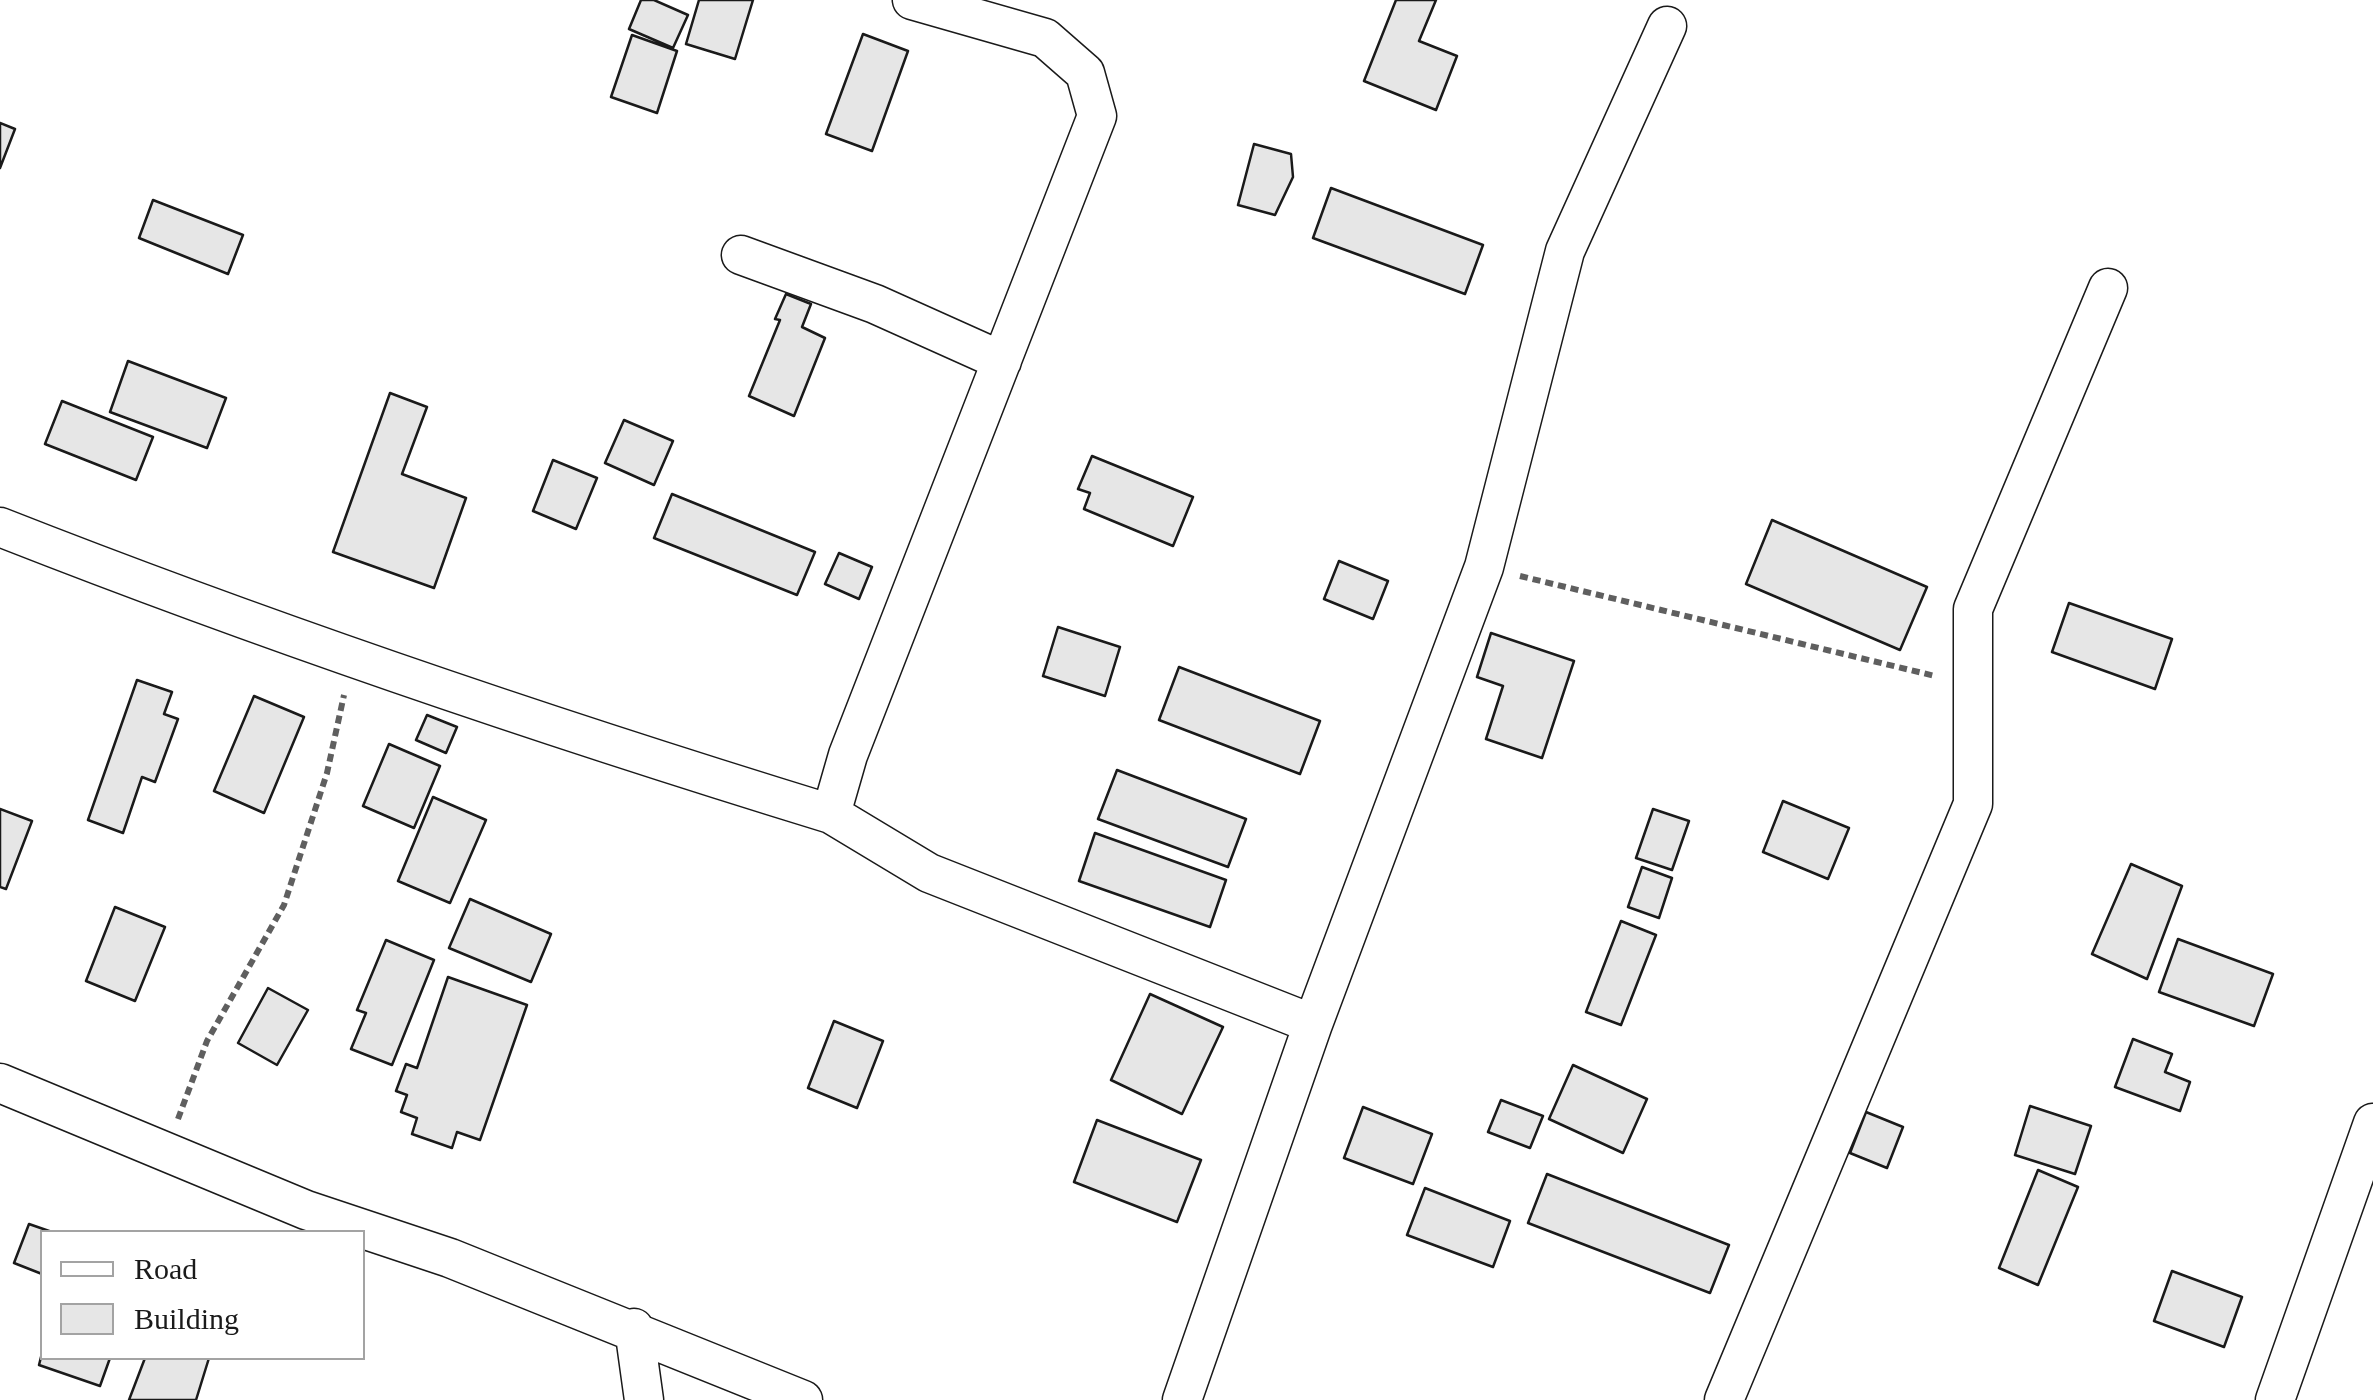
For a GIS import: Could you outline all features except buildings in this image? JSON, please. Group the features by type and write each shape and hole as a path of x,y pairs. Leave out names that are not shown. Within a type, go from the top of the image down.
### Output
{"street":[{"path":"831,814 848,755 1097,116 1085,73 1045,38 912,0"},
{"path":"1182,1400 1313,1024 1484,568 1564,252 1667,26"},
{"path":"741,255 875,304 1002,361"},
{"path":"1724,1400 1973,804 1973,609 2108,288"},
{"path":"0,527 142,583 831,814 929,873 1313,1024"},
{"path":"0,1083 167,1149 306,1210 450,1258 634,1328 803,1400"},
{"path":"2275,1400 2373,1123"},
{"path":"634,1328 644,1400"}],"path":[{"path":"1484,568 1976,685"},
{"path":"167,1149 208,1041 284,905 327,773 353,655"}]}
